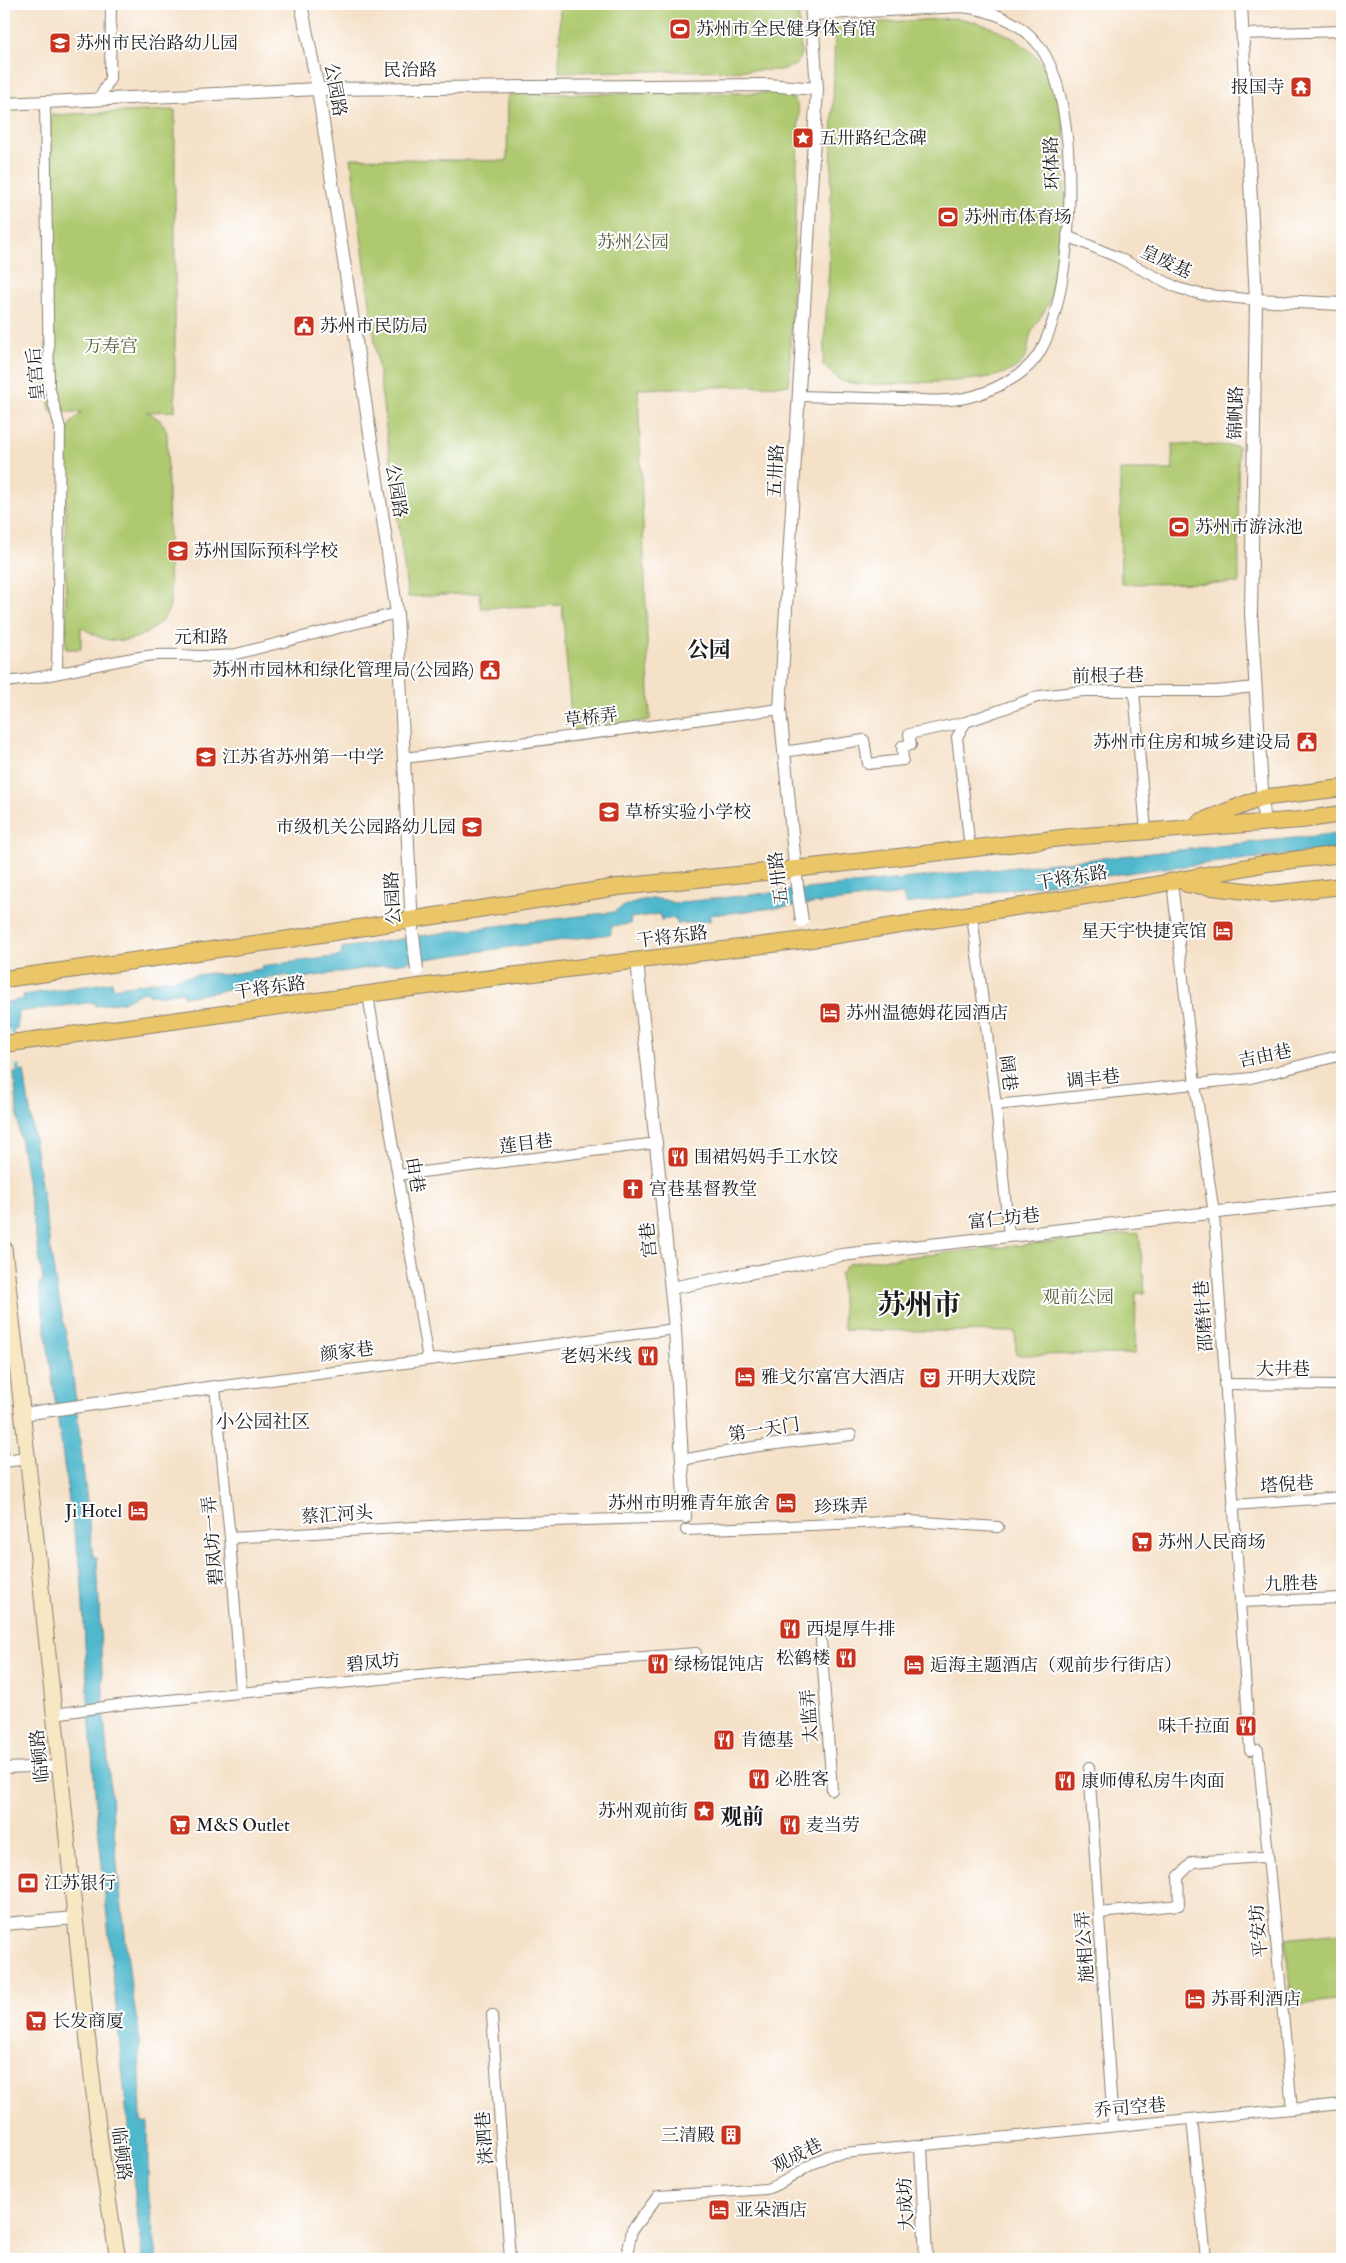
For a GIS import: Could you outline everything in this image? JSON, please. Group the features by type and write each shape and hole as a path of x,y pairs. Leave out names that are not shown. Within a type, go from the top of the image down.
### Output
{"main road":[{"path":"1185,828 1261,798 1342,788"},
{"path":"4,979 412,927 618,887 795,869 970,848 1342,814"},
{"name":"干将东路","path":"5,1044 418,987 805,940 972,915 1268,864 1342,854"},
{"path":"1172,882 1271,894 1342,886"},
{"name":"临顿路","path":"4,1248 5,1275 24,1414 75,1918 104,2170 118,2259"}],"street":[{"path":"99,99 110,79 111,4"},
{"name":"公园路","path":"301,4 318,89 397,613 412,927 418,987"},
{"name":"锦帆路","path":"1241,4 1256,300 1251,561 1255,687 1264,822"},
{"name":"环体路","path":"798,396 955,400 981,394 1012,379 1033,363 1048,336 1058,292 1067,236 1069,164 1062,97 1050,63 1037,43 1027,33 995,14 961,7 811,10"},
{"name":"五卅路","path":"805,940 795,869 780,709 817,89 811,10"},
{"path":"1242,34 1342,31"},
{"name":"民治路","path":"4,104 318,89 767,85 817,89"},
{"name":"皇宫后","path":"45,102 50,386 60,428 57,673"},
{"name":"皇废基","path":"1067,236 1117,257 1178,288 1200,294 1256,300"},
{"path":"1256,300 1342,304"},
{"name":"元和路","path":"4,682 156,654 208,657 232,655 397,613"},
{"name":"前根子巷","path":"783,752 864,740 868,764 903,760 902,746 911,745 909,734 966,722 1040,696 1083,691 1217,692 1255,687"},
{"path":"1134,691 1146,831"},
{"name":"草桥弄","path":"405,758 780,709"},
{"path":"966,722 957,737 970,848"},
{"name":"邵磨针巷","path":"1172,882 1195,1084 1214,1214 1240,1602 1254,1750"},
{"name":"阔巷","path":"972,915 996,1105 1009,1236"},
{"name":"宫巷","path":"637,961 675,1329 686,1517"},
{"name":"由巷","path":"368,995 428,1360"},
{"name":"吉由巷","path":"1195,1084 1251,1078 1342,1055"},
{"name":"调丰巷","path":"996,1105 1195,1084"},
{"name":"莲目巷","path":"398,1175 657,1144"},
{"name":"富仁坊巷","path":"671,1288 842,1255 1342,1198"},
{"name":"颜家巷","path":"24,1414 215,1387 675,1329"},
{"name":"大井巷","path":"1224,1384 1342,1385"},
{"name":"碧凤坊一弄","path":"215,1387 230,1538 242,1692"},
{"name":"第一天门","path":"682,1460 804,1440 851,1435"},
{"path":"4,1461 28,1458"},
{"name":"塔倪巷","path":"1233,1505 1342,1498"},
{"name":"蔡汇河头","path":"230,1538 447,1525 686,1517"},
{"name":"珍珠弄","path":"686,1530 909,1521 998,1527"},
{"name":"九胜巷","path":"1240,1602 1342,1598"},
{"name":"太监弄","path":"821,1640 832,1790"},
{"name":"碧凤坊","path":"54,1714 107,1706 514,1666 696,1653"},
{"name":"平安坊","path":"1254,1750 1268,1858 1292,2109"},
{"path":"4,1768 59,1766"},
{"name":"施相公弄","path":"1089,1767 1113,2126"},
{"path":"1099,1913 1179,1905 1178,1877 1193,1862 1261,1856 1268,1858"},
{"path":"4,1924 75,1918"},
{"name":"洙泗巷","path":"492,2015 510,2259"},
{"name":"乔司空巷","path":"921,2146 1342,2104"},
{"path":"1192,2119 1206,2259"},
{"name":"观成巷","path":"626,2259 632,2230 658,2196 766,2189 782,2184 818,2159 834,2154 921,2146"},
{"name":"大成坊","path":"921,2146 926,2259"}],"green space":[{"name":"苏州市全民健身体育馆","path":"560,4 798,4 801,54 796,65 781,70 559,72"},
{"name":"苏州市体育场","path":"956,18 990,27 1006,34 1021,44 1046,69 1055,84 1063,109 1065,219 1063,256 1054,290 1031,334 1025,357 1018,366 1009,371 985,378 956,381 901,384 855,384 846,382 840,380 823,365 829,266 835,25"},
{"name":"苏州公园","path":"777,93 792,98 797,104 799,112 789,385 638,389 650,720 572,731 562,605 481,608 480,593 408,597 351,158 507,161 508,94"},
{"name":"万寿宫","path":"175,110 175,411 147,412 160,420 167,434 170,606 161,622 137,637 119,641 106,639 81,627 81,649 66,649 65,438 71,423 82,412 51,412 45,390 51,115"},
{"name":"苏州市游泳池","path":"1172,444 1238,446 1239,583 1121,584 1120,470 1173,470"},
{"name":"观前公园","path":"1139,1233 1145,1293 1136,1293 1135,1354 1016,1355 1015,1332 844,1330 840,1274 849,1263"},
{"path":"1340,1933 1342,1999 1292,2006 1285,1939"}],"water":[{"path":"1342,833 1342,849 1155,869 905,904 903,894 710,915 710,921 677,924 676,918 661,920 660,914 630,918 631,924 611,926 611,934 290,980 289,975 241,983 241,988 184,997 183,992 156,996 143,992 123,1002 95,1006 94,1002 18,1012 17,1028 7,1029 6,1016 4,1016 4,1003 24,999 23,995 112,982 113,988 211,973 223,975 261,969 262,966 341,956 342,948 454,931 614,912 643,900 659,899 673,903"},
{"path":"24,1071 55,1279 71,1359 93,1557 97,1557 104,1717 118,1874 131,1986 139,2033 141,2122 148,2123 148,2192 157,2259 143,2259 136,2207 96,1806 81,1570 71,1515 39,1283 43,1281 19,1130 14,1073"}],"waterway":[{"path":"12,1028 13,1033"},
{"path":"18,1067 19,1072"}],"place":[{"name":"苏州市全民健身体育馆","path":"680,29"},
{"name":"苏州市民治路幼儿园","path":"60,43"},
{"name":"报国寺","path":"1301,87"},
{"name":"五卅路纪念碑","path":"803,138"},
{"name":"苏州市体育场","path":"948,217"},
{"name":"苏州市民防局","path":"304,326"},
{"name":"苏州市游泳池","path":"1179,527"},
{"name":"苏州国际预科学校","path":"178,551"},
{"name":"苏州市园林和绿化管理局(公园路)","path":"490,670"},
{"name":"苏州市住房和城乡建设局","path":"1307,742"},
{"name":"江苏省苏州第一中学","path":"206,757"},
{"name":"草桥实验小学校","path":"609,812"},
{"name":"市级机关公园路幼儿园","path":"472,827"},
{"name":"星天宇快捷宾馆","path":"1223,931"},
{"name":"苏州温德姆花园酒店","path":"830,1013"},
{"name":"围裙妈妈手工水饺","path":"678,1157"},
{"name":"宫巷基督教堂","path":"633,1189"},
{"name":"老妈米线","path":"648,1356"},
{"name":"雅戈尔富宫大酒店","path":"745,1377"},
{"name":"开明大戏院","path":"930,1378"},
{"name":"苏州市明雅青年旅舍","path":"786,1503"},
{"name":"Ji Hotel","path":"138,1511"},
{"name":"苏州人民商场","path":"1142,1542"},
{"name":"西堤厚牛排","path":"790,1629"},
{"name":"松鹤楼","path":"846,1658"},
{"name":"绿杨馄饨店","path":"658,1664"},
{"name":"逅海主题酒店（观前步行街店）","path":"914,1665"},
{"name":"味千拉面","path":"1246,1726"},
{"name":"肯德基","path":"724,1740"},
{"name":"必胜客","path":"759,1779"},
{"name":"康师傅私房牛肉面","path":"1065,1781"},
{"name":"苏州观前街","path":"704,1811"},
{"name":"M&S Outlet","path":"180,1825"},
{"name":"麦当劳","path":"790,1825"},
{"name":"江苏银行","path":"28,1883"},
{"name":"苏哥利酒店","path":"1195,1999"},
{"name":"长发商厦","path":"36,2021"},
{"name":"三清殿","path":"731,2135"},
{"name":"亚朵酒店","path":"719,2210"}],"district":[{"name":"公园","path":"709,650"},
{"name":"苏州市","path":"919,1305"},
{"name":"小公园社区","path":"263,1422"},
{"name":"观前","path":"742,1817"}]}
